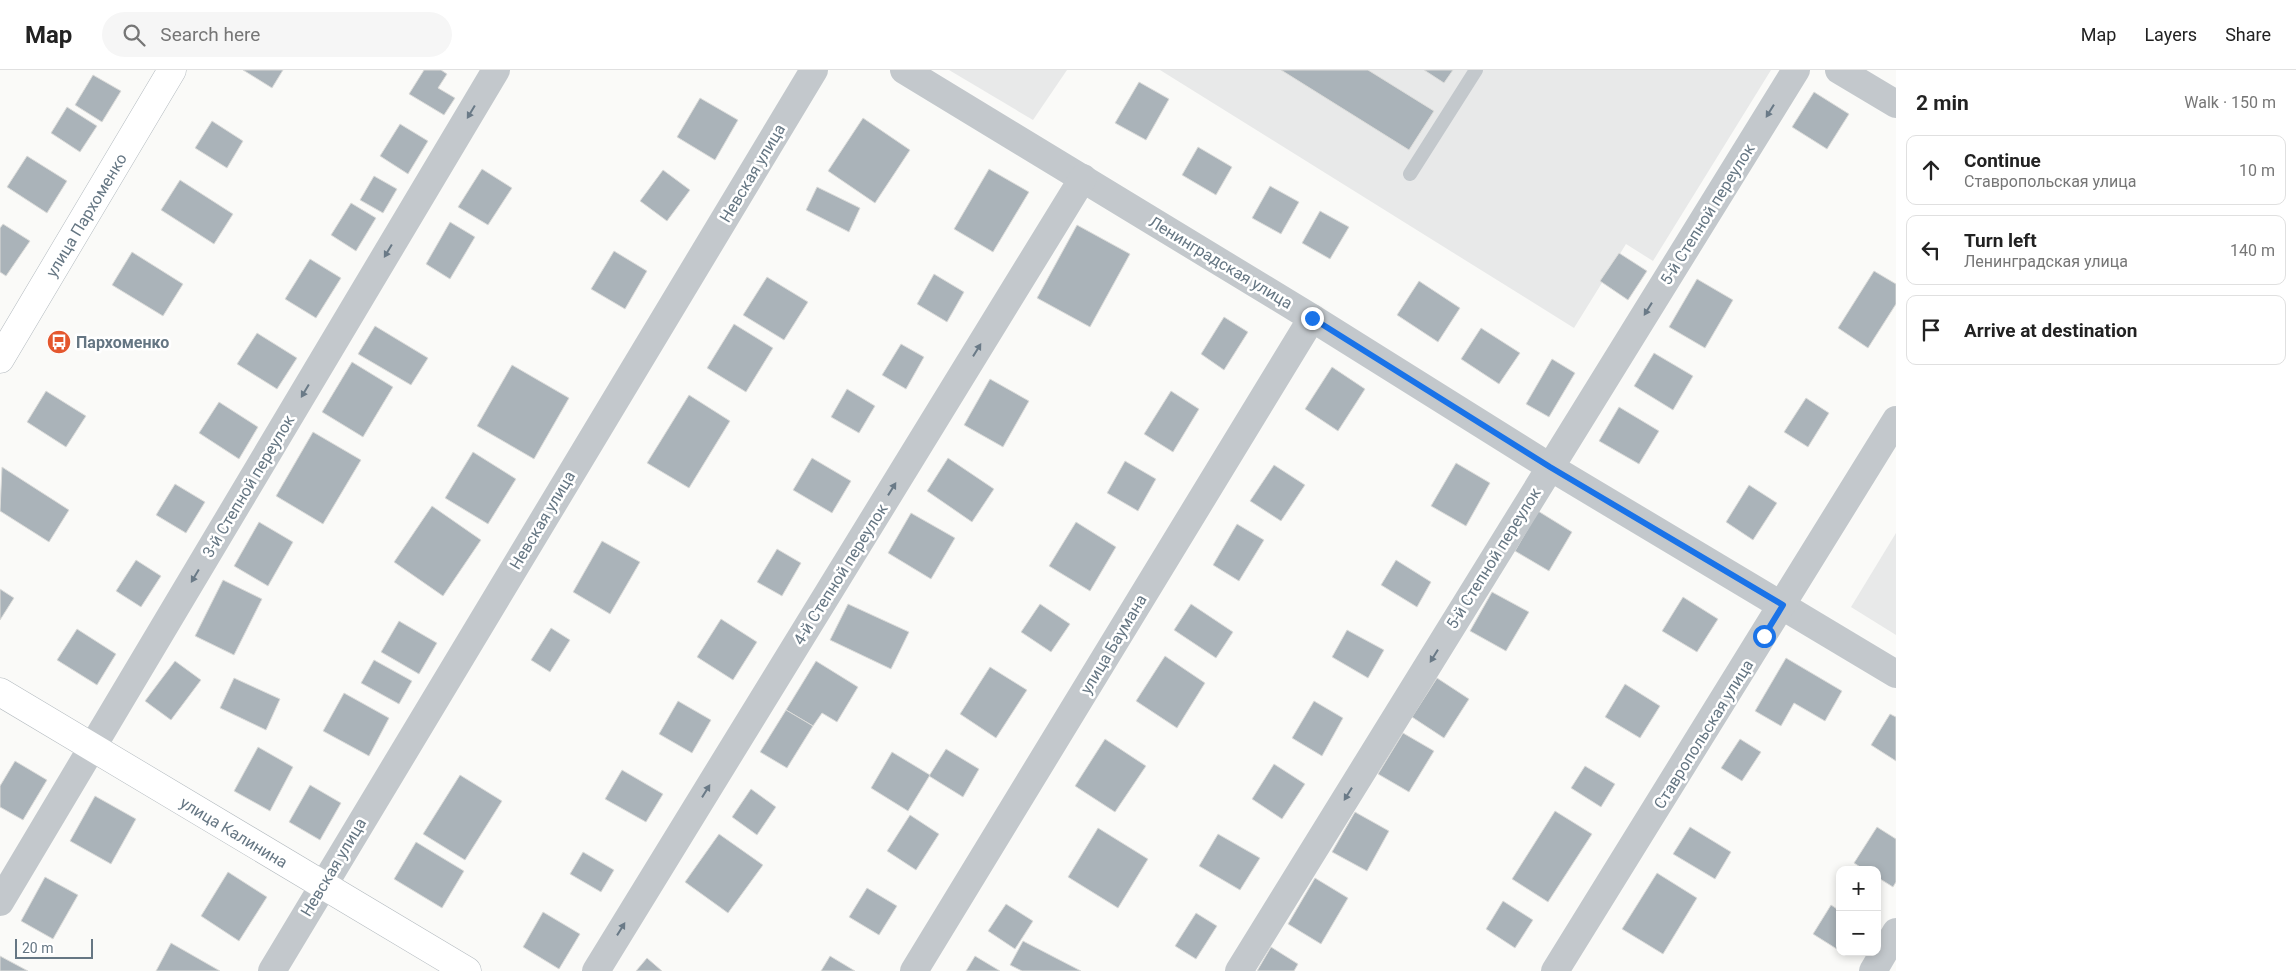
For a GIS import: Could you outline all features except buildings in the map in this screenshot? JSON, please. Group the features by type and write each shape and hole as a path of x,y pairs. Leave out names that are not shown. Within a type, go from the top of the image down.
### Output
{"street":[{"name":"улица Пархоменко","path":"0,360 172,70"},
{"name":"3-й Степной переулок","path":"0,902 496,70"},
{"name":"Невская улица","path":"272,971 322,884 814,70"},
{"name":"Ленинградская улица","path":"904,70 1312,318 1550,467 1896,674"},
{"name":"5-й Степной переулок","path":"1239,971 1796,70"},
{"path":"1839,70 1896,104"},
{"name":"4-й Степной переулок","path":"596,971 1083,178"},
{"name":"улица Баумана","path":"914,971 1312,318"},
{"name":"Ставропольская улица","path":"1555,971 1896,420"},
{"name":"улица Калинина","path":"0,692 467,971"},
{"path":"1873,971 1896,932"}],"lane":[{"path":"1410,174 1476,70"}],"shaded area":[{"path":"949,70 1067,70 1033,120"},
{"path":"1160,70 1771,70 1653,261 1626,244 1574,328"},
{"path":"1896,533 1896,635 1851,607"}],"place":[{"name":"Пархоменко","path":"59,342"}],"route":[{"path":"1312,318 1550,467 1783,605 1764,636"}]}
